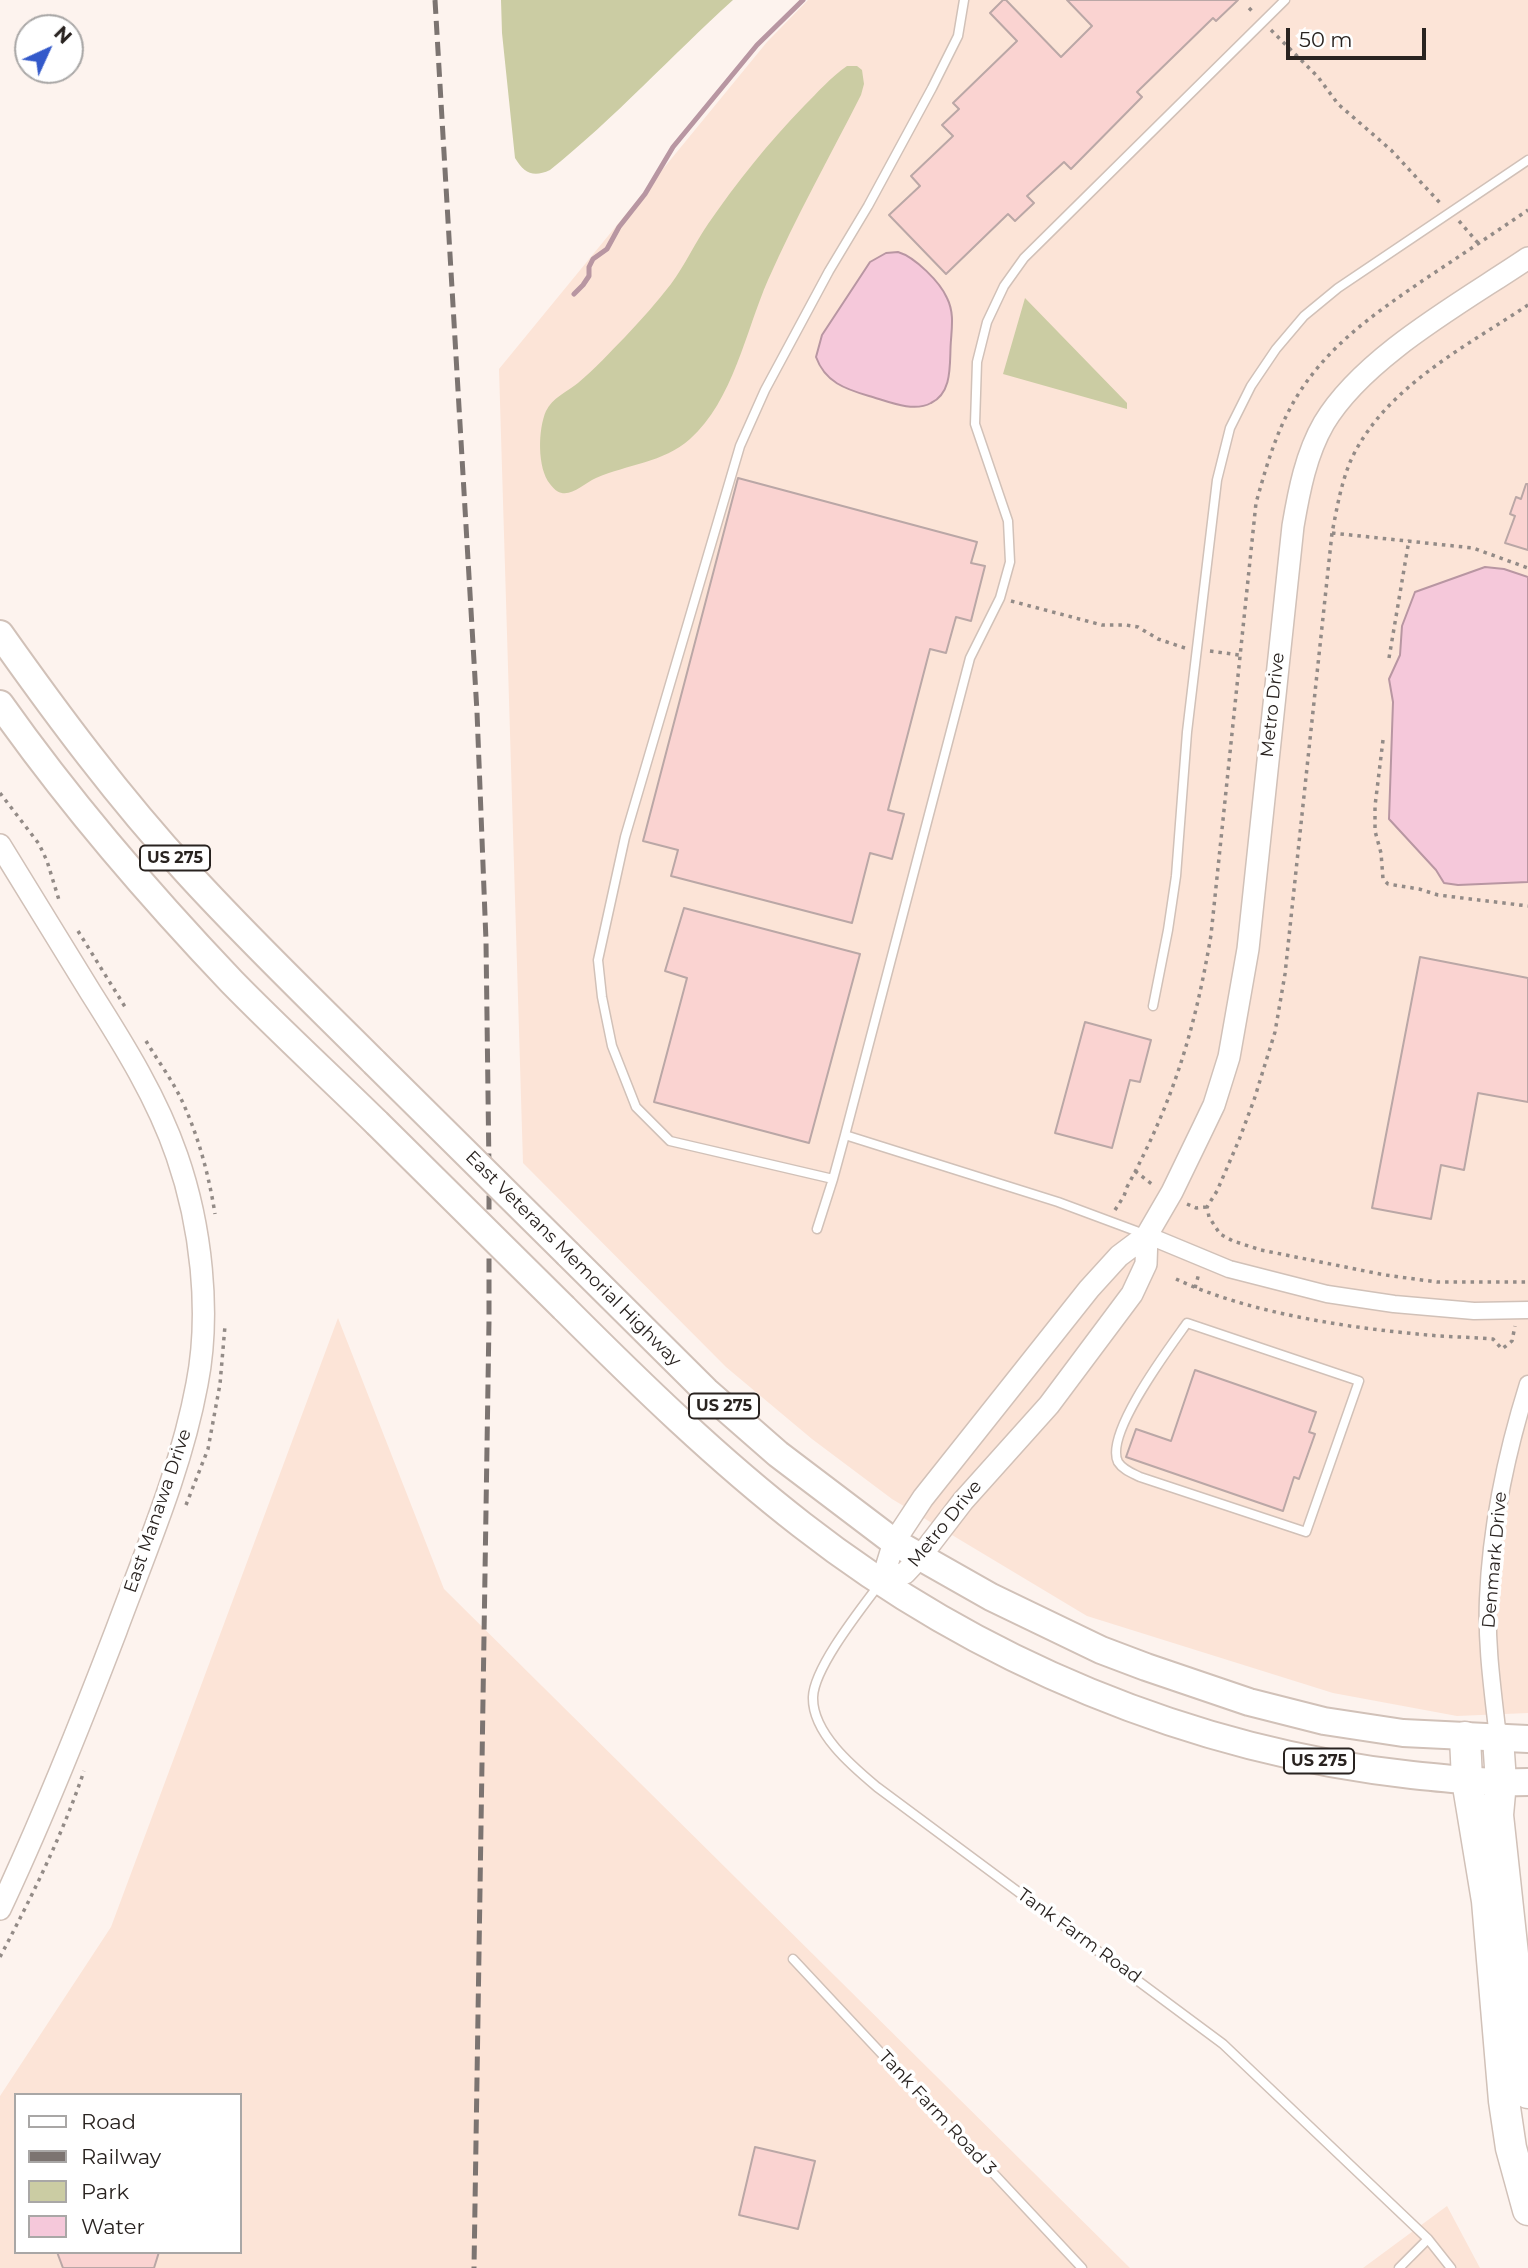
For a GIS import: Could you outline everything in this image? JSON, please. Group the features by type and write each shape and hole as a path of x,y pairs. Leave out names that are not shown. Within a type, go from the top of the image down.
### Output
{"highway":[{"path":"1465,1737 1467,1780 1487,1901 1504,2101 1511,2148 1528,2210"},
{"path":"1498,1738 1514,1782 1498,1815 1528,2093"}],"main road":[{"name":"East Veterans Memorial Highway","path":"0,634 121,796 187,872 374,1062 706,1391 778,1454 894,1542 991,1597 1101,1650 1250,1702 1324,1721 1403,1732 1528,1739"},
{"name":"US 275","path":"0,704 91,824 233,984 636,1381 733,1470 804,1527 926,1611 1023,1663 1149,1714 1296,1758 1384,1772 1467,1780"},
{"path":"1467,1780 1514,1782"}],"street":[{"name":"Metro Drive","path":"882,1581 894,1542 923,1498 1089,1289 1119,1256 1147,1235 1172,1192 1217,1094 1229,1057 1248,949 1293,526 1306,469 1324,424 1366,373 1415,334 1528,258"},
{"name":"East Manawa Drive","path":"0,845 121,1041 163,1121 186,1184 193,1216 202,1307 197,1382 177,1462 158,1519 35,1835 0,1909"},
{"name":"Metro Drive","path":"882,1581 905,1573 920,1558 971,1492 1049,1405 1132,1294 1146,1264 1147,1235"},
{"path":"1147,1235 1229,1269 1327,1294 1394,1304 1474,1311 1528,1310"},
{"name":"Denmark Drive","path":"1498,1738 1489,1649 1488,1599 1503,1471 1528,1384"}],"lane":[{"path":"833,1179 670,1141 636,1107 612,1046 598,960 625,837 740,446 765,390 932,88 958,36 964,0"},
{"path":"817,1229 845,1135 970,658 1000,598 1010,562 1008,521 975,424 977,362 993,310 1004,286 1024,258 1285,0"},
{"path":"1153,1006 1176,876 1187,732 1217,481 1230,428 1251,386 1276,349 1304,316 1338,289 1528,160"},
{"path":"845,1135 1058,1202 1147,1235"},
{"path":"1187,1323 1337,1374 1359,1381 1306,1532 1140,1477 1124,1469 1117,1460 1115,1446 1120,1431 1153,1370 1187,1323"},
{"name":"Tank Farm Road","path":"882,1581 819,1674 813,1697 817,1718 827,1738 850,1765 877,1787 1223,2044 1428,2239 1451,2268"},
{"name":"Tank Farm Road 3","path":"793,1959 1082,2268"},
{"path":"1399,2268 1428,2239"}],"path":[{"path":"1249,8 1318,77 1338,104 1391,150 1478,243 1528,210"},
{"path":"1528,305 1413,383 1384,411 1366,434 1341,486 1332,533 1284,974 1275,1032 1239,1140 1217,1191 1207,1207 1209,1217 1220,1234 1261,1251 1333,1266 1437,1282 1528,1282"},
{"path":"1332,533 1473,548 1528,568"},
{"path":"1389,658 1409,540"},
{"path":"1000,598 1102,625 1138,627 1158,639 1184,648 1239,655 1207,958 1199,1004 1177,1078 1124,1196 1108,1220"},
{"path":"1383,740 1375,806 1375,831 1381,853 1383,878 1388,884 1438,895 1528,906"},
{"path":"0,793 39,844 58,899 65,910"},
{"path":"72,921 129,1012"},
{"path":"143,1036 182,1101 191,1122 211,1191 215,1215"},
{"path":"1176,1279 1195,1288 1253,1305 1304,1316 1348,1325 1429,1335 1493,1339 1502,1349"},
{"path":"184,1510 208,1450 220,1384 225,1323"},
{"path":"0,1957 43,1874 74,1802 86,1763"}],"shaded area":[{"path":"808,0 1528,0 1528,1713 1457,1716 1333,1693 1087,1616 892,1499 812,1439 726,1367 523,1163 499,369 767,42"},
{"path":"338,1318 444,1589 1130,2268 0,2268 0,2096 111,1927"},
{"path":"1447,2206 1480,2268 1363,2268"}],"green space":[{"path":"501,0 733,0 574,150 550,170 534,174 522,167 515,158"},
{"path":"847,66 857,66 862,70 864,84 861,95 779,256 728,385 705,423 680,447 657,458 608,473 567,493 556,490 546,477 540,448 541,428 549,406 590,372 649,311 671,284 708,224 753,163 804,106"},
{"path":"1025,298 1127,403 1127,409 1003,374"}],"water":[{"path":"898,252 912,259 933,278 944,292 952,314 947,384 938,398 924,406 900,405 844,387 825,373 816,357 822,335 870,262 886,253"},
{"path":"1485,567 1504,569 1528,577 1528,882 1458,885 1444,883 1436,870 1389,819 1393,702 1389,679 1400,655 1402,626 1415,592"}],"building":[{"path":"1006,0 1061,57 1092,26 1067,0 1238,0 1216,21 1213,18 1137,92 1142,97 1071,169 1064,162 1027,196 1034,203 1015,221 1008,214 946,274 889,215 920,186 911,176 953,136 942,125 959,109 953,103 1017,41 990,13"},
{"path":"738,478 977,542 971,563 985,566 971,621 956,617 946,653 930,649 888,810 904,814 892,859 870,853 852,923 671,876 678,850 643,841"},
{"path":"1526,484 1528,550 1505,543 1515,516 1510,514 1516,497 1521,499"},
{"path":"684,908 860,954 809,1143 654,1102 687,978 665,971"},
{"path":"1420,957 1528,978 1528,1102 1478,1093 1464,1170 1441,1165 1431,1219 1372,1208"},
{"path":"1085,1022 1151,1040 1140,1082 1130,1080 1112,1148 1055,1133"},
{"path":"1195,1370 1316,1412 1309,1432 1315,1434 1299,1479 1294,1477 1283,1511 1126,1457 1136,1429 1171,1441"},
{"path":"755,2147 815,2161 798,2229 739,2215"},
{"path":"58,2254 158,2254 154,2268 63,2268"}],"waterway":[{"path":"574,294 589,276 593,259 607,249 673,147 757,45 803,0"}],"railway":[{"path":"435,0 477,712 486,941 489,1321 474,2268"}]}
